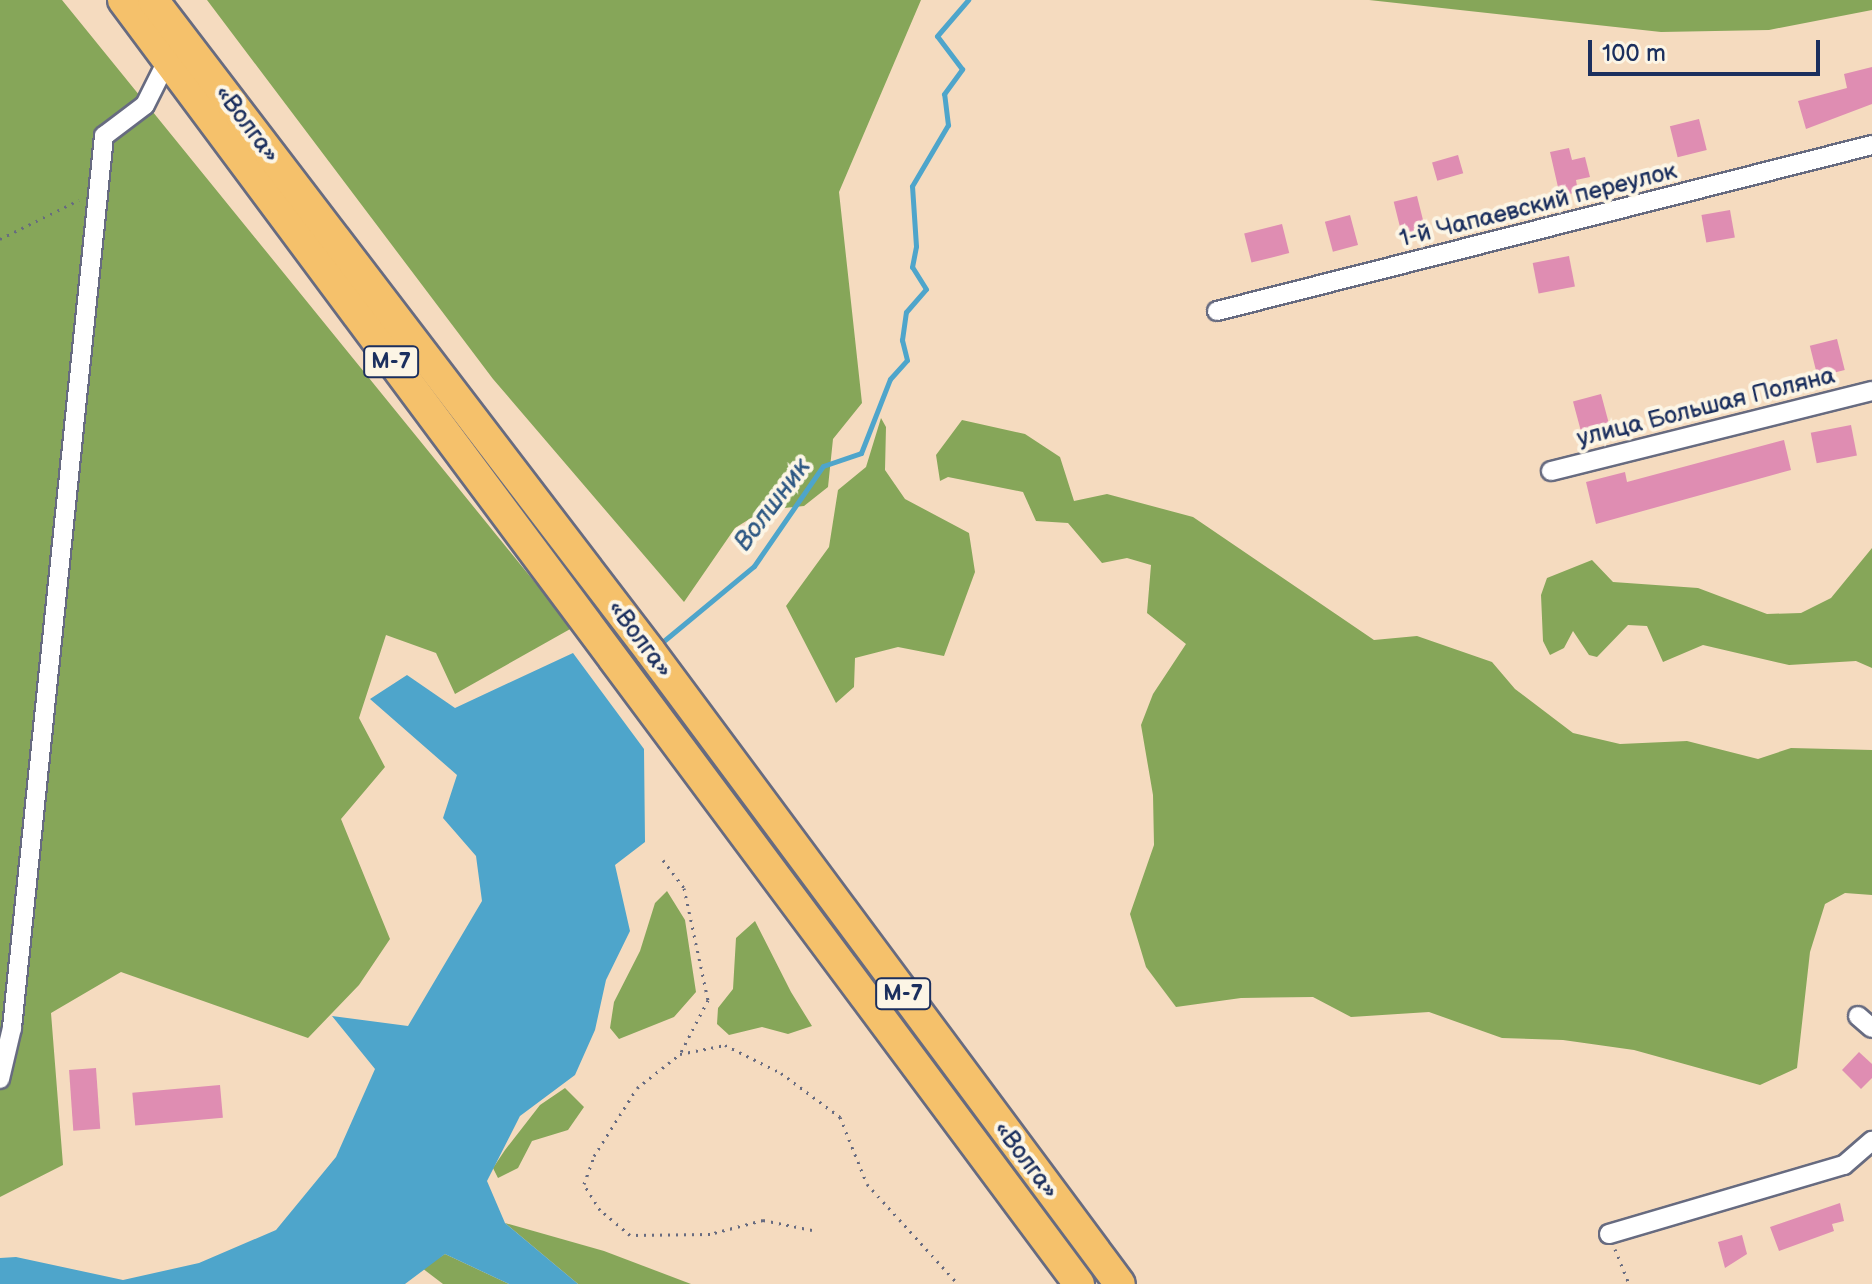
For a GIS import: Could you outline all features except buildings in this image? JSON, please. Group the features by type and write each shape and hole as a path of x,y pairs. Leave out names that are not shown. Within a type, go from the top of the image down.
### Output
{"highway":[{"name":"«Волга»","path":"123,0 1079,1284"},
{"name":"«Волга»","path":"153,0 650,651 1120,1284"}],"street":[{"path":"0,1079 12,1028 104,136 145,105 168,59"},
{"name":"1-й Чапаевский переулок","path":"1217,311 1872,145"},
{"name":"улица Большая Поляна","path":"1551,471 1872,391"},
{"path":"1609,1234 1844,1165 1872,1141"}],"path":[{"path":"0,239 97,192"},
{"path":"663,860 684,888 708,1000 680,1054 637,1088 594,1156 584,1184 600,1210 630,1235 710,1234 763,1220 812,1230"},
{"path":"680,1054 725,1045 781,1073 840,1117 867,1184 958,1284"},
{"path":"1609,1234 1629,1284"}],"green space":[{"path":"0,0 62,0 572,628 455,694 436,653 386,635 359,718 385,767 341,819 390,939 359,985 308,1038 121,972 51,1013 63,1165 0,1197"},
{"path":"207,0 921,0 839,192 862,403 833,439 828,487 804,506 764,510 735,528 684,602 493,379"},
{"path":"1369,0 1872,0 1872,10 1769,30 1661,32"},
{"path":"881,418 886,427 885,470 905,499 969,533 975,572 944,656 898,647 855,658 854,687 836,703 786,606 829,547 838,490 866,467"},
{"path":"962,420 1025,434 1060,457 1074,501 1107,494 1193,517 1374,640 1417,636 1492,662 1515,689 1573,733 1620,744 1687,741 1758,759 1791,748 1872,750 1872,895 1845,893 1825,904 1810,952 1797,1068 1760,1085 1634,1050 1563,1040 1502,1038 1429,1012 1351,1017 1313,997 1241,998 1176,1007 1146,967 1130,914 1154,845 1153,795 1141,725 1153,694 1186,644 1147,613 1151,565 1127,558 1102,563 1068,523 1036,521 1023,492 948,477 940,481 936,455"},
{"path":"1872,548 1872,668 1856,661 1789,665 1703,645 1663,662 1647,626 1628,625 1597,657 1589,655 1573,631 1564,648 1550,655 1543,641 1541,595 1547,578 1592,560 1613,582 1698,588 1767,614 1801,613 1831,598"},
{"path":"667,891 685,920 696,992 674,1017 619,1039 610,1028 614,1002 640,951 655,903"},
{"path":"755,921 812,1026 788,1034 762,1027 729,1035 717,1024 718,1008 733,989 736,938"},
{"path":"565,1088 584,1107 568,1130 532,1141 518,1168 498,1178 493,1168 505,1150 540,1105"},
{"path":"505,1223 604,1251 691,1284 578,1284"},
{"path":"445,1254 509,1284 443,1284 422,1268"}],"water":[{"path":"573,653 644,749 645,842 615,865 630,931 606,980 595,1030 575,1075 520,1116 487,1181 505,1223 578,1284 509,1284 445,1254 405,1284 0,1284 0,1258 16,1257 123,1280 199,1263 276,1230 336,1157 375,1069 332,1016 408,1026 482,901 476,856 443,818 457,775 370,699 407,675 455,708"}],"waterway":[{"name":"Волшник","path":"660,644 754,566 823,466 861,453 890,379 907,360 902,340 906,312 926,289 912,267 916,246 912,186 948,125 944,94 962,69 937,36 968,0"}]}
